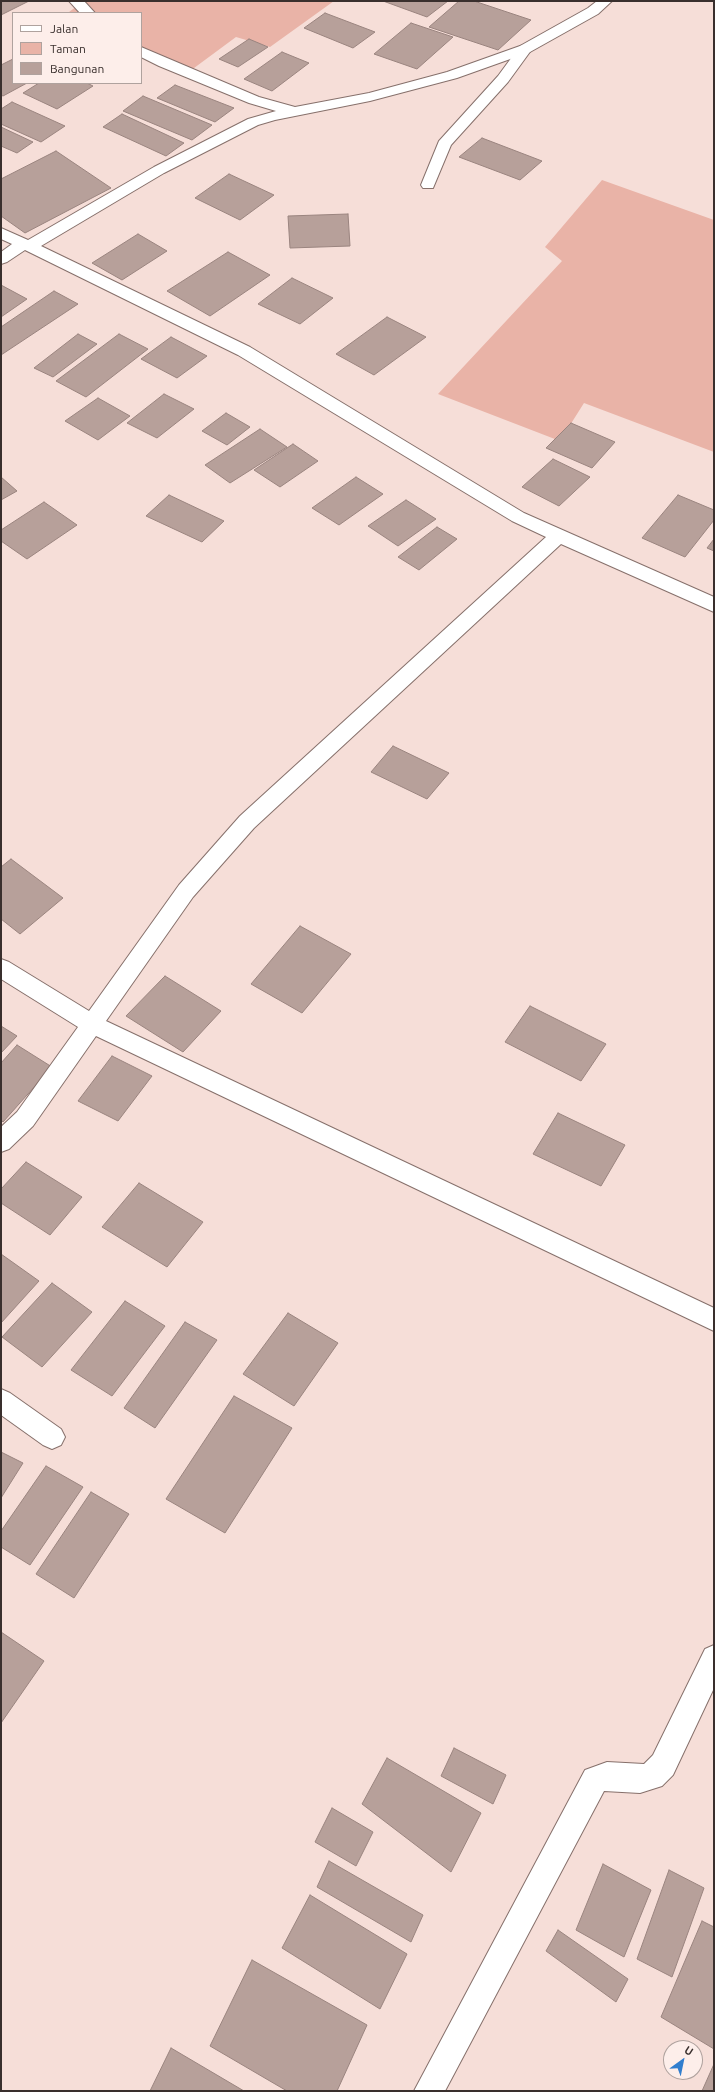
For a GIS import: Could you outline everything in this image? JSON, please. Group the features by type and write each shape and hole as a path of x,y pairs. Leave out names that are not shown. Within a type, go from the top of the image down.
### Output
{"street":[{"path":"76,1 87,12"},
{"path":"1,259 159,170 253,122 370,97 452,75 525,49 593,11 605,1"},
{"path":"142,52 164,63 254,100 296,112"},
{"path":"1,233 244,351 518,517 714,605"},
{"path":"1,1142 26,1119 186,891 247,822 558,536"},
{"path":"1,968 93,1025 714,1320"},
{"path":"1,1401 52,1437"},
{"path":"428,2091 595,1780 607,1776 640,1779 652,1776 663,1766 714,1658"}],"lane":[{"path":"428,185 444,144 503,79 525,49"}],"green space":[{"path":"84,1 334,1 270,47 236,37 190,71 142,47 142,12 69,12"},
{"path":"602,180 714,220 714,452 584,403 560,441 438,394 562,261 545,247"}],"building":[{"path":"1,1 29,1 1,15"},
{"path":"383,1 448,1 427,17"},
{"path":"459,1 474,1 531,20 498,50 429,27"},
{"path":"325,13 375,32 353,48 304,28"},
{"path":"411,23 453,37 417,69 374,54"},
{"path":"249,39 268,47 238,67 219,59"},
{"path":"282,52 309,63 272,91 244,79"},
{"path":"12,60 12,84 25,84 3,96 1,95 1,65"},
{"path":"37,84 89,84 93,86 57,109 23,93"},
{"path":"175,85 234,108 215,122 157,98"},
{"path":"143,96 212,125 192,140 123,111"},
{"path":"12,102 65,126 41,142 1,124 1,109"},
{"path":"122,114 184,143 166,156 103,127"},
{"path":"1,127 33,142 17,153 1,146"},
{"path":"482,138 542,161 520,180 459,157"},
{"path":"56,151 111,188 25,233 1,216 1,179"},
{"path":"229,174 274,195 240,220 195,198"},
{"path":"348,214 350,246 290,248 288,216"},
{"path":"138,234 167,251 122,280 92,263"},
{"path":"228,252 270,275 210,316 167,291"},
{"path":"292,278 333,298 300,324 258,304"},
{"path":"1,285 27,299 1,317"},
{"path":"54,291 78,304 1,355 1,327"},
{"path":"387,317 426,337 374,375 336,354"},
{"path":"78,334 97,344 53,377 34,368"},
{"path":"119,334 148,349 86,397 56,381"},
{"path":"171,337 207,356 177,378 141,359"},
{"path":"164,394 194,409 157,438 127,423"},
{"path":"98,398 130,416 98,440 65,421"},
{"path":"226,413 250,427 227,445 202,431"},
{"path":"571,423 615,442 592,468 546,448"},
{"path":"260,429 287,447 230,483 205,465"},
{"path":"293,444 318,461 280,487 254,470"},
{"path":"553,459 590,477 559,506 522,487"},
{"path":"1,477 17,491 1,500"},
{"path":"356,477 383,494 339,525 312,508"},
{"path":"169,495 224,521 202,542 146,516"},
{"path":"678,495 714,510 714,520 685,557 642,538"},
{"path":"406,500 436,519 398,546 368,526"},
{"path":"44,502 77,525 27,559 1,541 1,530"},
{"path":"437,527 457,539 419,570 398,557"},
{"path":"714,539 714,551 707,548"},
{"path":"393,746 449,773 427,799 371,772"},
{"path":"11,859 63,898 20,934 1,919 1,867"},
{"path":"300,926 351,954 302,1013 251,984"},
{"path":"165,976 221,1011 183,1052 126,1016"},
{"path":"530,1006 606,1044 581,1081 505,1042"},
{"path":"1,1026 17,1036 1,1053"},
{"path":"17,1045 52,1067 3,1122 1,1120 1,1063"},
{"path":"112,1056 152,1076 118,1121 78,1101"},
{"path":"558,1113 625,1145 601,1186 533,1154"},
{"path":"26,1162 82,1197 50,1235 1,1203 1,1189"},
{"path":"139,1183 203,1222 167,1267 102,1227"},
{"path":"1,1254 39,1281 1,1323"},
{"path":"52,1283 92,1312 42,1367 2,1337"},
{"path":"125,1301 165,1326 112,1396 71,1370"},
{"path":"288,1313 338,1343 294,1406 243,1374"},
{"path":"185,1322 217,1340 155,1428 124,1408"},
{"path":"234,1396 292,1428 225,1533 166,1499"},
{"path":"1,1452 23,1463 1,1498"},
{"path":"46,1466 83,1487 30,1565 1,1547 1,1531"},
{"path":"91,1492 129,1514 74,1598 36,1574"},
{"path":"1,1632 44,1661 1,1723"},
{"path":"454,1748 506,1775 493,1804 441,1776"},
{"path":"387,1758 481,1813 451,1872 362,1804"},
{"path":"332,1808 373,1832 356,1866 315,1842"},
{"path":"329,1861 423,1915 411,1942 317,1887"},
{"path":"603,1864 651,1890 624,1957 576,1930"},
{"path":"669,1870 704,1888 672,1977 637,1959"},
{"path":"310,1895 407,1954 380,2009 282,1948"},
{"path":"702,1921 714,1927 714,2049 703,2042 703,2040 699,2040 661,2017"},
{"path":"558,1930 628,1979 616,2002 546,1951"},
{"path":"252,1960 367,2025 337,2091 287,2091 210,2046"},
{"path":"171,2048 244,2091 150,2091"},
{"path":"714,2064 714,2091 702,2091"}]}
